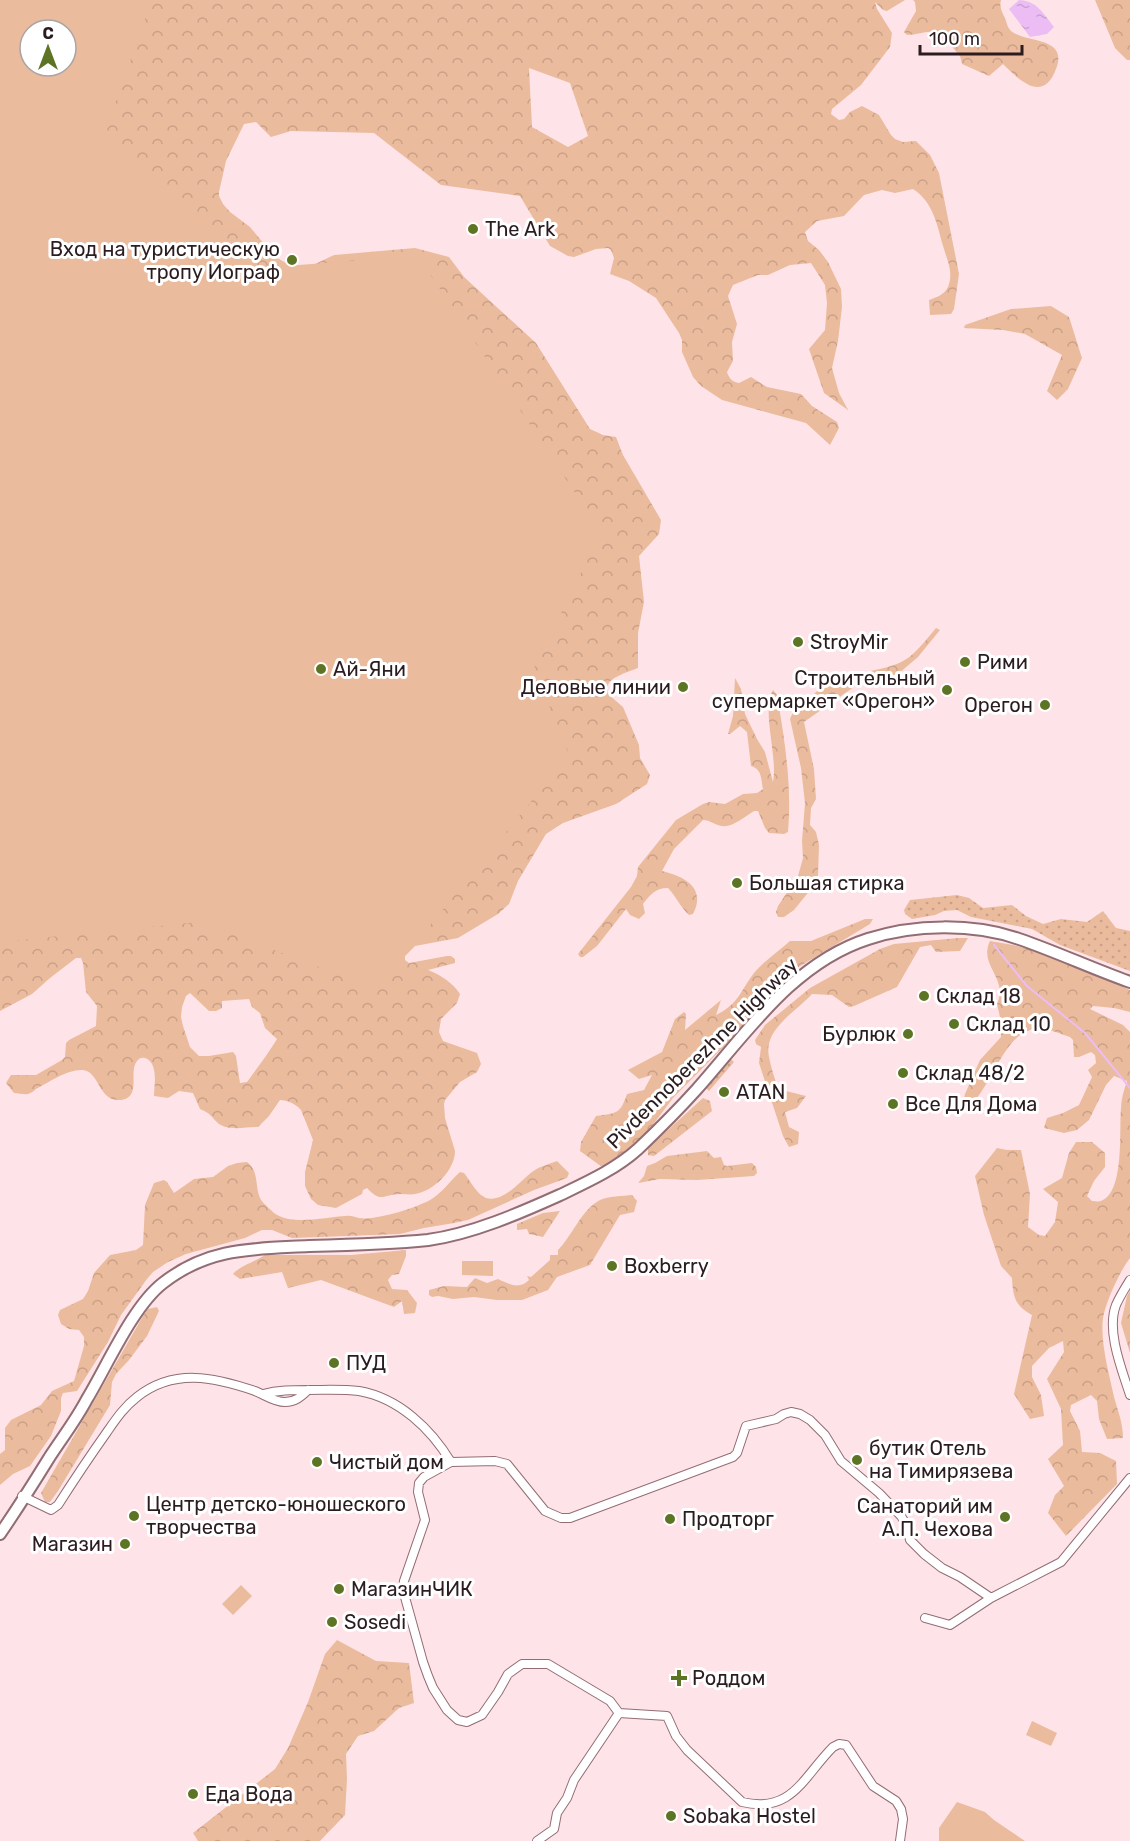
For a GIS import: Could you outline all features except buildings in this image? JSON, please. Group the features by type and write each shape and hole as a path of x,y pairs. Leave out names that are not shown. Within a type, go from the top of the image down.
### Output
{"highway":[{"name":"Pivdennoberezhne Highway","path":"27,1497 138,1301 156,1280 171,1269 217,1248 238,1244 428,1234 499,1214 590,1173 641,1138 690,1087 763,1003 796,972 828,952 864,936 921,926 964,925 1001,933"},
{"name":"Pivdennoberezhne Highway","path":"0,1526 27,1497 137,1313 160,1285 175,1274 201,1261 242,1249 408,1242 441,1237 510,1216 594,1178 636,1151 694,1092 788,987 842,950 866,940 919,929 957,928 1001,933"},
{"path":"1001,933 1017,934 1130,980"},
{"path":"0,1534 27,1497"}],"street":[{"path":"1130,1280 1115,1307 1113,1330 1121,1368 1130,1395"},
{"path":"27,1497 51,1510 58,1505 124,1408 138,1396 158,1385 176,1379 194,1377 227,1382 263,1394 276,1401 288,1402 299,1399 308,1390"},
{"path":"263,1394 282,1390 340,1389 360,1392 390,1402 422,1426 444,1450 451,1462"},
{"path":"900,1841 903,1819 901,1809 896,1802 873,1786 846,1745 839,1744 833,1747 796,1791 780,1801 752,1805 742,1802 687,1750 676,1736 667,1716 619,1713 610,1701 548,1664 522,1664 508,1674 482,1715 467,1722 458,1720 447,1710 423,1662 403,1590 425,1520 418,1492 420,1484 424,1477 451,1462 495,1461 507,1464 544,1511 561,1518 570,1518 733,1457 737,1453 746,1426 776,1419 791,1412 810,1420 825,1435 841,1461 879,1493 901,1516 907,1526 910,1540 924,1554 942,1568 991,1598"},
{"path":"925,1618 950,1625 991,1598 1061,1562 1130,1478"},
{"path":"537,1841 554,1828 557,1814 574,1780 619,1713"}],"green space":[{"path":"0,0 905,0 887,11 875,2 892,33 890,47 861,85 832,109 831,114 839,120 844,119 850,112 862,106 879,115 895,139 903,142 916,141 930,155 939,173 959,274 954,309 951,314 930,315 929,300 946,290 950,282 950,271 930,207 913,189 895,193 882,190 864,195 844,216 817,221 805,232 808,241 828,262 841,289 842,307 832,368 839,393 848,410 824,393 809,349 825,330 827,303 825,285 811,263 790,265 768,275 758,275 733,285 728,296 737,324 732,342 733,361 727,372 730,378 739,383 751,377 767,387 801,394 812,406 837,422 839,428 830,445 806,423 722,400 701,386 693,377 682,352 682,340 679,333 656,298 629,281 610,274 614,258 611,250 596,249 574,257 550,246 520,196 441,185 374,133 291,131 271,137 256,122 244,124 226,161 219,192 223,204 250,227 274,256 291,266 313,265 334,255 415,248 449,257 464,277 536,343 590,429 603,435 616,437 623,455 661,520 659,534 639,556 644,602 638,633 638,668 613,679 608,687 609,695 623,707 639,745 640,758 650,775 647,784 616,804 563,823 546,834 518,881 509,904 498,914 458,938 415,946 405,956 405,960 409,963 447,956 455,959 455,963 428,970 438,974 454,986 460,994 457,1003 441,1019 439,1032 443,1041 477,1053 481,1064 477,1072 460,1082 445,1100 445,1118 455,1151 451,1165 442,1178 429,1189 415,1194 380,1197 367,1188 362,1194 336,1208 318,1205 311,1199 305,1186 305,1172 313,1140 299,1108 280,1100 258,1127 223,1126 200,1109 193,1093 179,1091 168,1098 154,1096 154,1070 149,1061 144,1058 139,1059 135,1066 131,1094 121,1100 108,1096 93,1076 83,1070 65,1074 28,1094 14,1093 6,1083 11,1075 36,1075 65,1057 66,1043 69,1040 96,1026 97,1006 86,992 81,958 76,958 32,994 0,1011","holes":["529,68 570,83 588,136 568,147 532,127","190,993 209,1011 222,1008 222,1001 249,999 252,1007 260,1013 265,1028 277,1039 247,1082 240,1083 236,1056 233,1052 199,1056 190,1047 181,1017 186,996"]},
{"path":"0,0 152,0 103,137 259,268 418,256 601,532 534,668 569,755 378,989 199,922 0,942"},
{"path":"913,0 1001,0 1001,9 1010,30 1021,36 1046,43 1057,52 1056,69 1051,79 1044,85 1031,86 1003,64 989,76 962,64 960,56 939,32 907,35 904,32 916,11"},
{"path":"1095,0 1130,0 1130,60 1127,60 1115,48"},
{"path":"1051,306 1069,317 1082,358 1068,389 1057,400 1047,391 1062,355 1025,334 1003,330 964,328 965,325 1011,309"},
{"path":"936,628 940,630 918,657 898,674 861,682 804,722 814,769 816,799 811,808 810,825 816,832 819,845 818,876 794,910 784,917 778,917 776,912 778,906 798,876 803,858 805,803 801,768 790,719 793,712 837,674 866,672 904,660 916,651"},
{"path":"735,678 741,689 745,714 765,752 773,782 769,709 773,690 777,695 788,781 788,832 769,833 758,811 726,826 703,820 674,849 662,871 678,876 691,884 697,897 697,905 693,914 689,915 686,912 668,888 660,889 643,904 645,913 639,919 630,915 626,909 597,946 580,957 578,954 631,887 637,876 638,867 676,820 703,804 709,802 725,804 743,794 757,793 763,789 759,772 751,766 747,732 740,726 728,734 733,716"},
{"path":"957,895 969,898 983,908 1012,905 1026,916 1043,924 1061,919 1087,922 1103,911 1116,928 1130,931 1130,971 1060,945 1032,929 971,917 957,910 912,919 905,914 904,910 910,900"},
{"path":"865,919 873,919 870,924 792,971 761,1009 673,1098 643,1138 630,1150 602,1167 580,1151 581,1142 596,1116 616,1112 622,1106 627,1094 644,1090 652,1075 639,1079 628,1070 662,1052 675,1019 684,1012 686,1014 685,1030 721,1000 716,1015 734,1002 754,973 790,941 811,941"},
{"path":"968,938 960,951 936,952 931,945 920,947 897,987 849,1007 832,995 812,994 782,1022 768,1047 778,1089 806,1096 797,1108 785,1112 789,1127 799,1132 798,1144 789,1147 783,1136 759,1063 761,1047 756,1044 755,1040 765,1025 810,988 880,949 894,944"},
{"path":"990,941 1054,956 1130,990 1130,1012 1093,1006 1090,1009 1123,1025 1130,1032 1130,1258 1110,1295 1102,1327 1123,1438 1107,1439 1099,1419 1097,1401 1091,1395 1071,1405 1070,1411 1080,1431 1082,1452 1100,1453 1116,1461 1117,1484 1066,1536 1048,1513 1055,1495 1064,1486 1048,1459 1063,1445 1061,1409 1047,1379 1064,1352 1063,1341 1049,1348 1032,1366 1032,1377 1041,1395 1044,1416 1030,1419 1014,1394 1032,1315 1018,1304 1014,1296 1012,1278 1001,1266 984,1215 975,1176 997,1148 1021,1150 1030,1194 1028,1227 1039,1235 1045,1236 1055,1222 1058,1202 1043,1189 1062,1178 1069,1153 1076,1142 1092,1142 1105,1153 1105,1167 1094,1181 1087,1196 1092,1201 1101,1201 1109,1196 1117,1174 1122,1101 1127,1081 1114,1076 1106,1085 1089,1120 1077,1130 1064,1133 1044,1128 1047,1118 1079,1105 1092,1077 1088,1070 1096,1063 1095,1055 1091,1052 1074,1057 1073,1040 1070,1037 1043,1029 1029,1030 1017,1037 1007,1048 982,1091 972,1104 961,1112 965,1094 980,1060 1001,1037 997,1004 1000,995 999,987 987,950"},
{"path":"731,1059 734,1062 709,1091 706,1088"},
{"path":"703,1098 710,1101 712,1111 654,1156 648,1155 648,1148"},
{"path":"707,1151 714,1158 721,1157 724,1165 727,1166 752,1163 757,1173 754,1176 697,1180 660,1179 638,1183 644,1176 647,1166 667,1156"},
{"path":"557,1161 569,1173 567,1178 534,1190 468,1220 400,1234 292,1238 272,1230 262,1230 245,1238 186,1254 168,1262 153,1272 121,1315 108,1342 77,1391 63,1393 61,1411 51,1436 30,1466 13,1474 0,1485 0,1454 5,1450 5,1428 11,1420 41,1405 52,1391 74,1381 84,1346 84,1337 79,1330 69,1329 61,1324 58,1315 60,1310 83,1299 94,1273 110,1255 136,1250 143,1245 145,1205 154,1183 164,1180 174,1193 194,1179 213,1177 228,1166 247,1162 254,1170 261,1200 281,1217 299,1220 348,1216 374,1218 405,1210 430,1200 460,1172 464,1173 483,1196 493,1199 513,1189 535,1170"},
{"path":"632,1195 637,1201 634,1212 620,1215 590,1265 557,1277 548,1290 522,1300 474,1297 453,1299 429,1295 429,1290 444,1286 467,1287 475,1278 487,1283 498,1279 506,1283 521,1285 529,1280 527,1276 531,1277 550,1260 550,1255 558,1255 558,1250 582,1216 594,1204 607,1198"},
{"path":"560,1211 543,1237 529,1234 527,1229 517,1230 517,1224 543,1213"},
{"path":"406,1250 399,1274 392,1275 388,1280 392,1289 407,1290 417,1303 415,1313 404,1314 402,1301 394,1307 321,1280 288,1288 282,1272 240,1279 233,1274 265,1255 351,1255"},
{"path":"462,1261 493,1261 493,1276 462,1275"},
{"path":"1130,1290 1130,1353 1121,1323"},
{"path":"157,1307 159,1311 147,1336 112,1382 110,1405 58,1491 50,1502 45,1502 41,1493 143,1316 148,1309"},
{"path":"241,1585 252,1596 233,1615 222,1604"},
{"path":"337,1640 376,1661 409,1663 414,1703 399,1708 374,1731 358,1736 346,1754 345,1815 320,1841 198,1841 193,1833 275,1769 288,1748 308,1702 325,1654"},
{"path":"1032,1721 1057,1733 1051,1746 1026,1735"},
{"path":"957,1802 985,1812 1025,1841 939,1841 939,1828"}],"water":[{"path":"1019,0 1035,5 1054,27 1047,34 1030,37 1009,9"}],"waterway":[{"path":"994,945 1027,986 1085,1033 1130,1088"}],"place":[{"name":"The Ark","path":"473,229"},
{"name":"Вход на туристическую тропу Иограф","path":"292,260"},
{"name":"StroyMir","path":"798,642"},
{"name":"Рими","path":"965,662"},
{"name":"Ай-Яни","path":"321,669"},
{"name":"Деловые линии","path":"683,687"},
{"name":"Строительный супермаркет «Орегон»","path":"947,690"},
{"name":"Орегон","path":"1045,705"},
{"name":"Большая стирка","path":"737,883"},
{"name":"Склад 18","path":"924,996"},
{"name":"Склад 10","path":"954,1024"},
{"name":"Бурлюк","path":"908,1034"},
{"name":"Склад 48/2","path":"903,1073"},
{"name":"ATAN","path":"724,1092"},
{"name":"Все Для Дома","path":"893,1104"},
{"name":"Boxberry","path":"612,1266"},
{"name":"ПУД","path":"334,1363"},
{"name":"бутик Отель на Тимирязева","path":"857,1460"},
{"name":"Чистый дом","path":"317,1462"},
{"name":"Центр детско-юношеского творчества","path":"134,1516"},
{"name":"Санаторий им А.П. Чехова","path":"1005,1517"},
{"name":"Продторг","path":"670,1519"},
{"name":"Магазин","path":"125,1544"},
{"name":"МагазинЧИК","path":"339,1589"},
{"name":"Sosedi","path":"332,1622"},
{"name":"Роддом","path":"679,1678"},
{"name":"Еда Вода","path":"193,1794"},
{"name":"Sobaka Hostel","path":"671,1816"}]}
